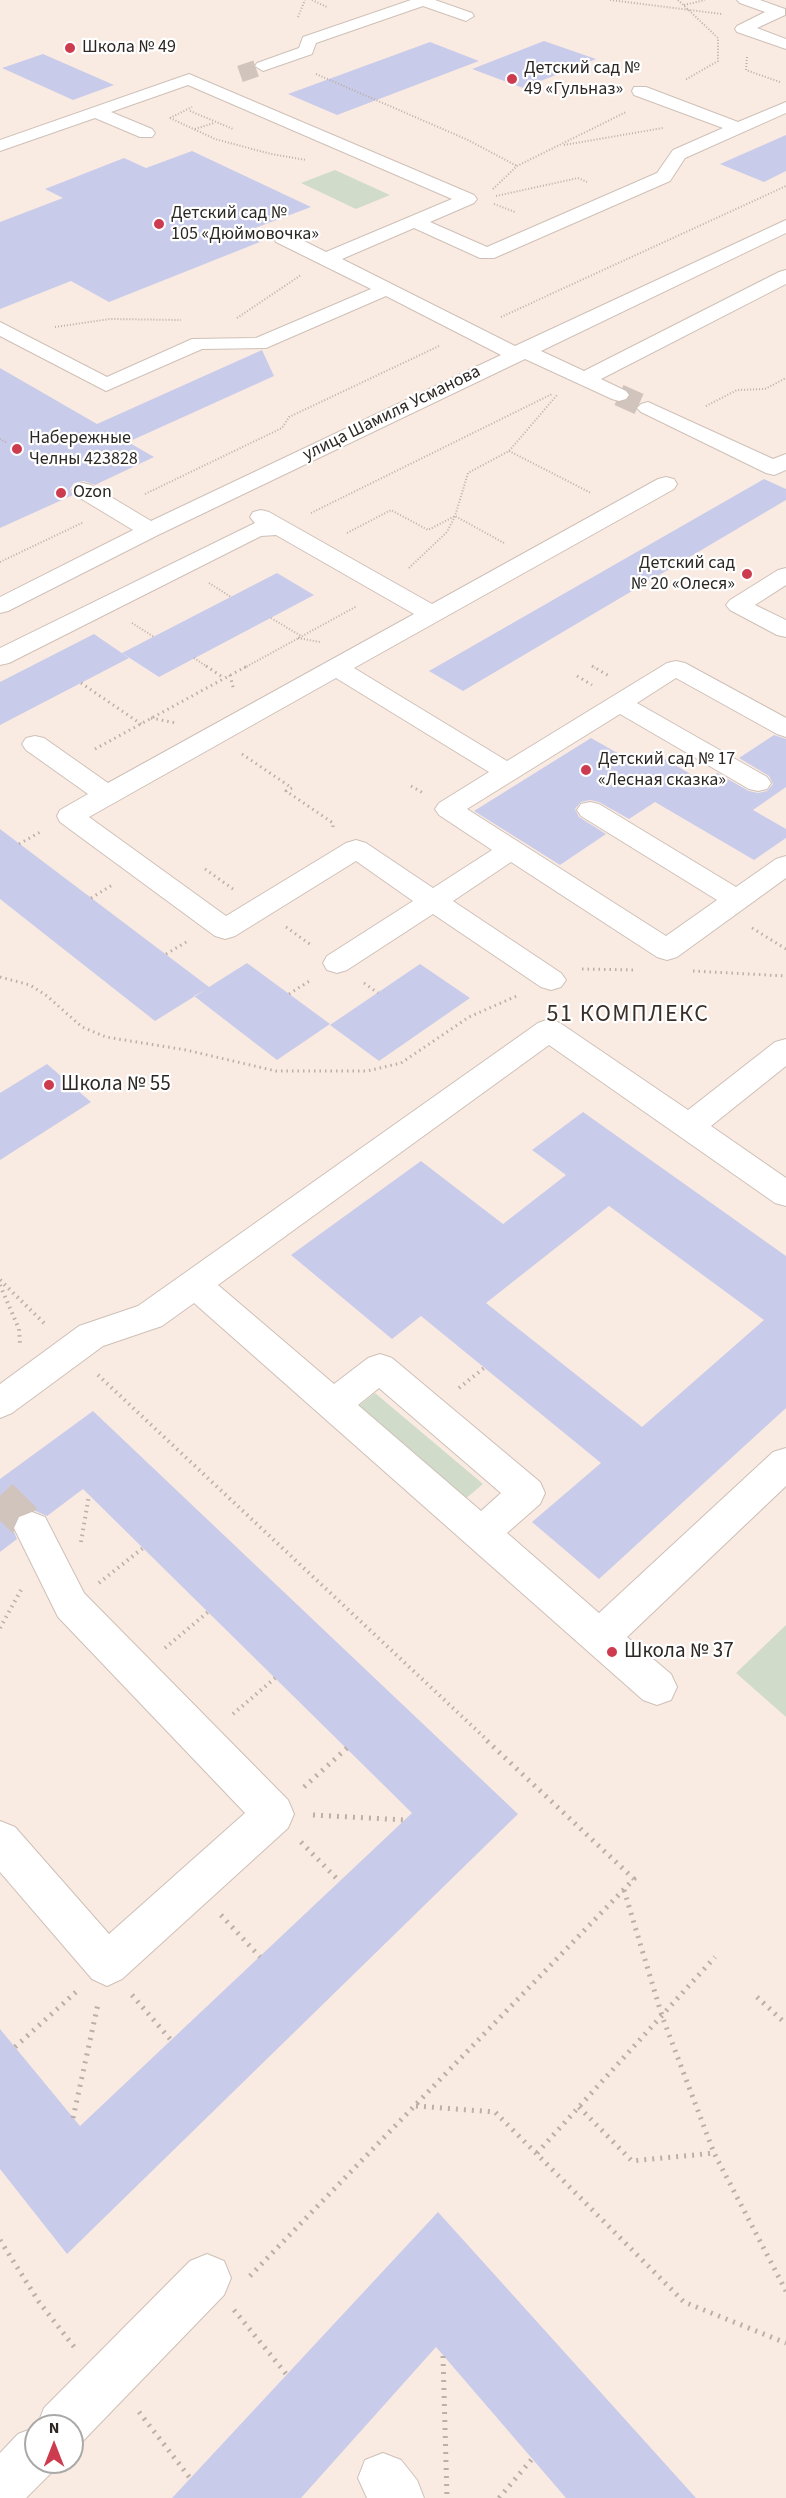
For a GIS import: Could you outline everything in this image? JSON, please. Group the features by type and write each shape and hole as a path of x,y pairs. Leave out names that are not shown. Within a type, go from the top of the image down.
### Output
{"street":[{"path":"263,66 306,51 309,40 424,0 466,16"},
{"path":"745,0 779,12 743,29 786,44"},
{"path":"206,86 231,77"},
{"path":"0,146 189,79 476,199"},
{"path":"648,94 733,126"},
{"path":"415,222 487,254 664,177 679,154 733,126 786,107"},
{"path":"95,112 146,133"},
{"path":"326,259 476,199"},
{"name":"улица Шамиля Усманова","path":"0,606 150,530 786,226"},
{"path":"283,238 468,332 619,395"},
{"path":"584,379 786,276"},
{"path":"0,328 106,385 199,343 259,344 387,289"},
{"path":"648,408 774,468 786,461"},
{"path":"551,980 356,849 225,929 70,816 666,483"},
{"path":"83,490 150,530"},
{"path":"223,495 431,614"},
{"path":"0,658 256,529 281,528"},
{"path":"786,575 738,605 786,630"},
{"path":"336,667 507,772"},
{"path":"786,729 676,668 448,809 667,950 786,865"},
{"path":"619,703 758,783"},
{"path":"35,744 107,795"},
{"path":"590,810 730,905"},
{"path":"337,963 511,850"},
{"path":"8,1397 91,1336 150,1316 549,1030 786,1194"},
{"path":"689,1126 786,1050"},
{"path":"195,1284 657,1687"},
{"path":"333,1404 380,1368 527,1493 481,1533"},
{"path":"600,1637 786,1463"},
{"path":"0,1842 106,1964 274,1814 71,1605 32,1528"},
{"path":"74,2414 107,2380 217,2289"},
{"path":"0,2489 24,2464"}],"path":[{"path":"610,0 761,20"},
{"path":"476,199 517,166 648,94 718,61 718,38 678,0"},
{"path":"679,9 684,5 705,0"},
{"path":"281,60 468,140 517,166"},
{"path":"128,100 215,139 271,154 314,160 305,154 336,142"},
{"path":"557,146 659,128 733,126"},
{"path":"476,199 578,178 621,195"},
{"path":"282,428 289,417 786,186"},
{"path":"476,199 548,227"},
{"path":"747,204 756,207"},
{"path":"244,321 233,321 326,259"},
{"path":"0,328 34,330 110,319 188,320"},
{"path":"676,422 737,390 765,389 786,378"},
{"path":"65,765 387,589 447,532 455,516 468,473 508,451 562,390 281,528"},
{"path":"0,439 7,443"},
{"path":"508,451 621,508"},
{"path":"316,548 391,510 428,530 455,516"},
{"path":"455,516 532,558"},
{"path":"271,618 301,636"},
{"path":"194,658 224,678"},
{"path":"81,683 141,724"},
{"path":"238,751 292,788 286,791 312,808"},
{"path":"730,905 786,949"},
{"path":"0,976 30,985 47,996 82,1027 106,1037 186,1050 276,1071 367,1071 401,1063 469,1017 551,980 564,969 640,970"},
{"path":"684,971 786,976"},
{"path":"0,1280 71,1350 634,1880 415,2105 217,2289 287,2375"},
{"path":"0,1286 19,1329 22,1357 8,1397"},
{"path":"71,1605 143,1548"},
{"path":"136,1671 208,1612"},
{"path":"203,1740 275,1678"},
{"path":"274,1814 347,1748"},
{"path":"274,1814 405,1820"},
{"path":"274,1814 339,1882"},
{"path":"194,1886 260,1957"},
{"path":"624,1889 662,2016 714,2152 786,2291"},
{"path":"537,2154 715,1957"},
{"path":"106,1964 171,2040"},
{"path":"15,2047 106,1964"},
{"path":"73,2118 106,1964"},
{"path":"757,1997 786,2024"},
{"path":"415,2105 495,2112 684,2302 786,2343"},
{"path":"579,2107 632,2161 714,2152"},
{"path":"0,2240 39,2302 190,2478"},
{"path":"443,2356 447,2498"},
{"path":"500,2498 532,2459"}],"green space":[{"path":"335,170 390,195 356,209 301,183"},
{"path":"375,1393 483,1484 464,1500 356,1408"},
{"path":"786,1625 786,1717 736,1673"}],"building":[{"path":"544,41 596,59 523,88 472,69"},
{"path":"430,42 479,61 337,115 288,94"},
{"path":"43,54 114,85 73,100 2,68"},
{"path":"786,135 786,171 764,182 720,164"},
{"name":"Детский сад № 105 «Дюймовочка»","path":"192,151 311,207 242,233 260,242 109,302 71,281 0,309 0,222 63,198 45,189 124,158 146,168"},
{"path":"262,350 274,376 128,442 154,457 95,485 84,481 74,483 70,489 73,495 0,528 0,368 97,424"},
{"path":"764,479 786,489 786,500 463,691 429,671"},
{"path":"277,573 314,595 159,677 122,653"},
{"path":"94,634 129,658 0,725 0,682"},
{"path":"774,735 786,739 786,787 753,810 786,829 786,838 754,860 655,802 629,819 599,802 590,800 581,802 575,809 579,817 606,834 560,865 474,811 591,738 635,763 653,752 704,782 717,773 749,791 758,793 767,791 773,784 769,776 739,758"},
{"path":"0,829 209,987 247,963 330,1024 277,1060 195,996 155,1021 0,899"},
{"path":"420,964 470,998 379,1061 330,1025"},
{"path":"47,1064 91,1102 0,1160 0,1093"},
{"path":"583,1112 786,1256 786,1408 599,1579 532,1522 601,1463 421,1316 392,1339 291,1255 421,1161 503,1224 566,1175 532,1150","holes":["609,1206 764,1320 642,1427 486,1303"]},
{"path":"93,1411 518,1814 67,2254 0,2169 0,2029 80,2126 412,1813 83,1489 47,1516 33,1510 18,1515 12,1527 17,1539 0,1552 0,1479"},
{"path":"438,2212 696,2498 566,2498 436,2347 301,2498 172,2498"}],"tunnel":[{"path":"240,74 263,66"},
{"path":"619,395 648,408"},
{"path":"0,1496 32,1528"}],"place":[{"name":"Школа № 49","path":"70,48"},
{"name":"Детский сад № 49 «Гульназ»","path":"512,79"},
{"name":"Детский сад № 105 «Дюймовочка»","path":"159,224"},
{"name":"Набережные Челны 423828","path":"17,449"},
{"name":"Ozon","path":"61,493"},
{"name":"Детский сад № 20 «Олеся»","path":"747,574"},
{"name":"Детский сад № 17 «Лесная сказка»","path":"586,770"},
{"name":"Школа № 55","path":"49,1085"},
{"name":"Школа № 37","path":"612,1652"}],"district":[{"name":"51 КОМПЛЕКС","path":"628,1016"}]}
